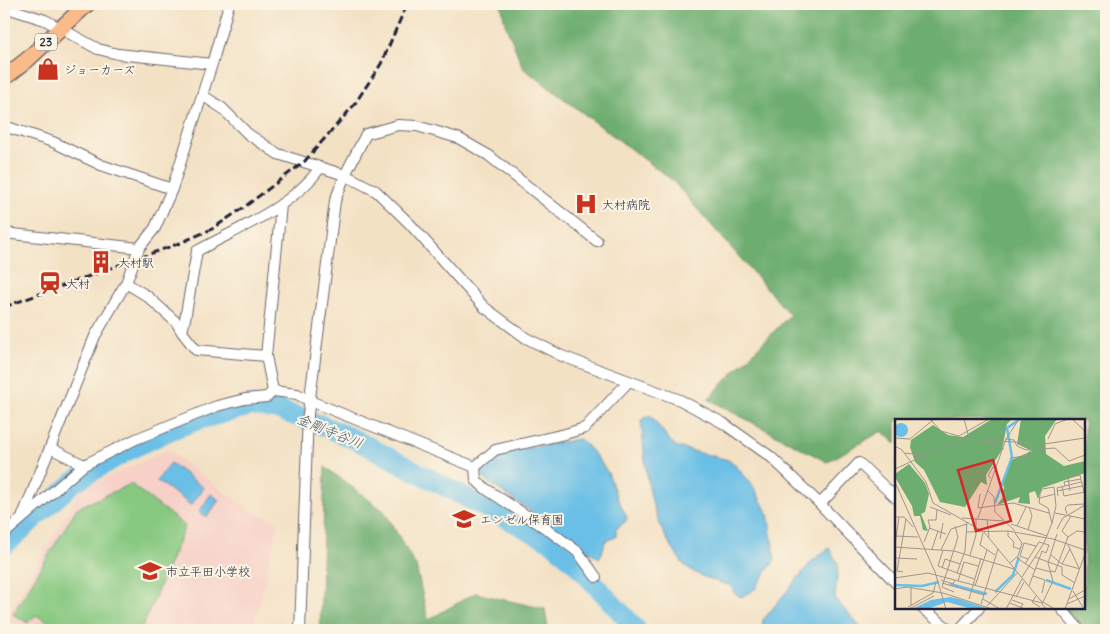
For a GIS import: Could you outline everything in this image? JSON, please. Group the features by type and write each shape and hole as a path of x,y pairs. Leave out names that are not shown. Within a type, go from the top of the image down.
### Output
{"main road":[{"name":"23","path":"4,78 27,60 87,4"}],"street":[{"path":"22,518 95,336 126,283 139,248 155,228 172,189 229,4"},
{"path":"4,7 45,20 98,49 118,54 212,64"},
{"path":"202,95 222,108 248,134 278,154 344,175 376,191 410,224 484,307 526,338 562,356 680,400 723,423 771,457 820,504 895,582"},
{"path":"300,630 310,401 335,201 344,175 366,134 398,125 417,126 458,138 488,156 597,241"},
{"path":"4,126 53,142 102,165 172,189"},
{"path":"182,332 186,319 197,251 281,205 312,180 320,168"},
{"path":"273,391 266,356 281,205"},
{"path":"4,233 139,248"},
{"path":"126,283 147,296 177,323 196,350 266,356"},
{"path":"475,467 495,450 585,428 629,381"},
{"path":"273,391 297,394 310,401 475,467"},
{"path":"4,534 84,464 136,439 217,406 245,398 267,397 273,391"},
{"path":"50,448 84,464"},
{"path":"820,504 859,463 895,497"},
{"path":"475,467 476,480 486,489 578,552 596,577"},
{"path":"923,609 950,630"},
{"path":"959,630 978,609"},
{"path":"1062,609 1077,627"}],"shaded area":[{"name":"市立平田小学校","path":"168,450 245,507 259,515 279,521 253,630 14,630 4,625 4,621 81,489"}],"green space":[{"path":"501,4 1106,4 1106,630 1086,630 1064,609 1085,609 1085,419 895,419 895,443 882,431 827,462 708,399 790,315 672,180 523,68 505,23"},
{"path":"325,467 384,511 416,566 428,620 475,593 545,609 548,630 320,630"},
{"path":"131,484 185,526 141,630 59,630 36,615 28,623 13,614 77,508"}],"water":[{"path":"650,415 677,447 728,460 735,465 752,484 768,514 775,559 755,589 741,597 734,593 730,585 706,578 684,565 666,537 653,505 649,489 641,420"},
{"path":"580,439 596,456 608,473 617,498 627,517 626,521 616,529 616,537 605,541 599,558 488,482 482,472 484,465 509,451"},
{"path":"170,463 204,488 191,505 157,481"},
{"path":"211,494 219,500 207,517 199,512"},
{"path":"829,548 838,564 835,599 863,630 762,630 763,620 812,561"}],"waterway":[{"name":"金剛寺谷川","path":"4,546 74,482 129,450 169,431 201,419 251,406 279,410 356,440 553,543 574,562 637,630"}],"railway":[{"path":"4,307 180,243 212,229 243,208 304,162 354,105 381,64 407,4"}],"place":[{"name":"ジョーカーズ","path":"48,69"},
{"name":"大村病院","path":"586,204"},
{"name":"大村駅","path":"101,262"},
{"name":"大村","path":"50,283"},
{"name":"エンゼル保育園","path":"464,519"},
{"name":"市立平田小学校","path":"150,571"}]}
